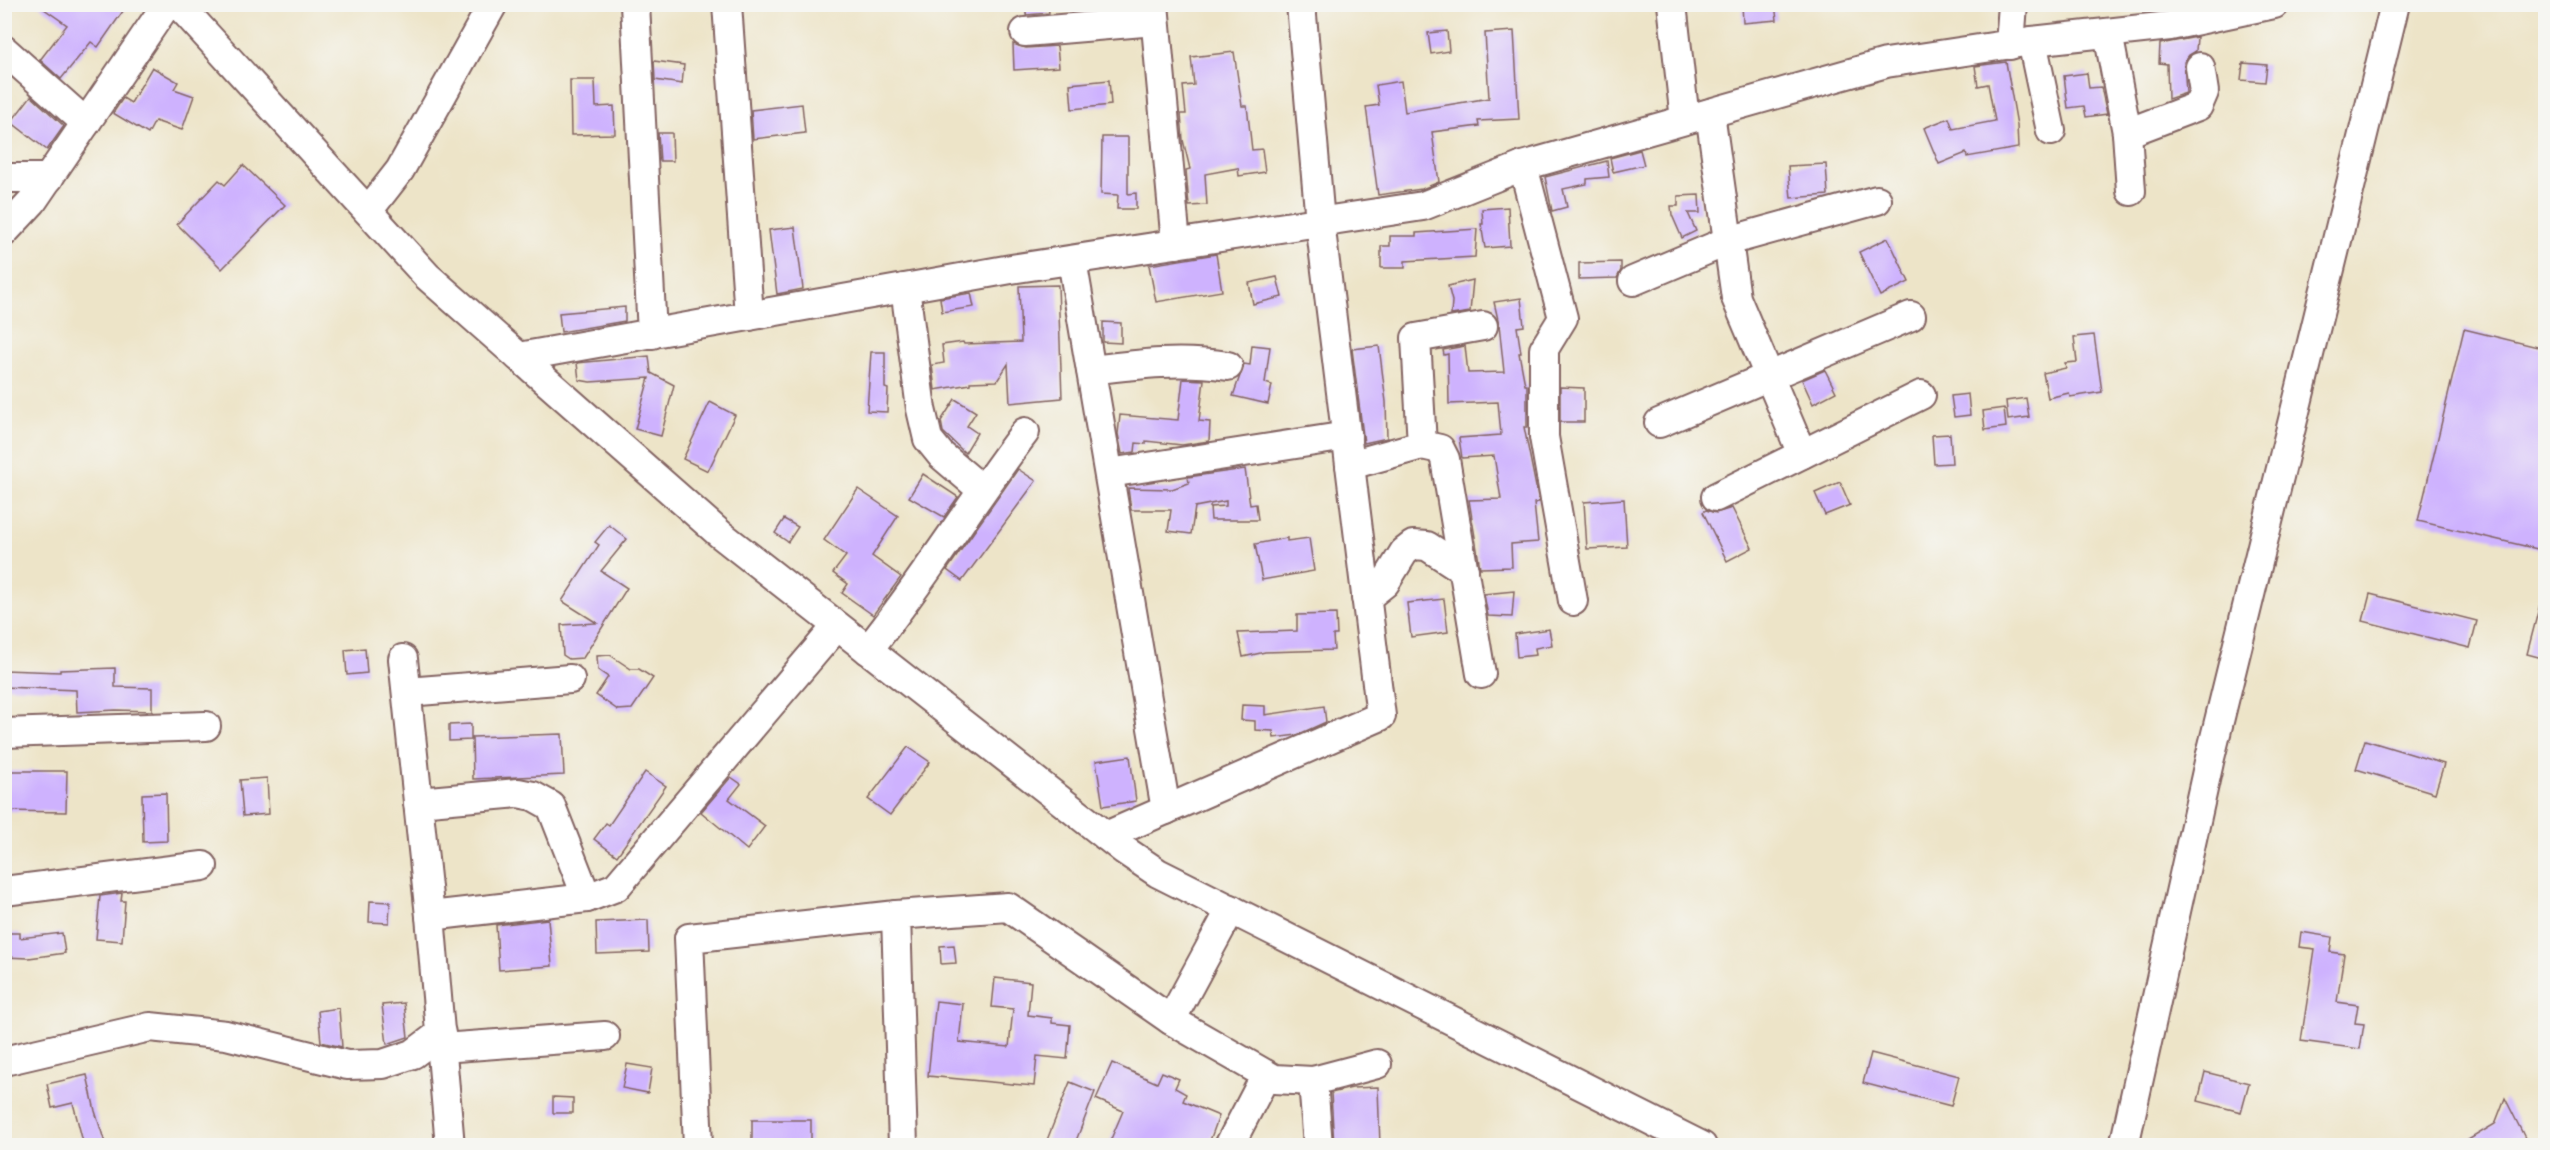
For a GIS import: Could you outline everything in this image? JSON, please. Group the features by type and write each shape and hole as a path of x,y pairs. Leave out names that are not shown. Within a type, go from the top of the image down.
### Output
{"street":[{"path":"4,232 32,202 167,4"},
{"path":"178,4 427,276 720,534 1106,836 1158,873 1702,1146"},
{"path":"368,211 400,170 493,4"},
{"path":"635,4 652,334"},
{"path":"727,4 749,316"},
{"path":"1106,836 1380,716 1320,222 1301,4"},
{"path":"1672,4 1728,242 1736,298 1802,454"},
{"path":"2013,4 2021,43 2051,131"},
{"path":"519,357 1072,260 1424,206 1523,166 1886,63 2021,43 2170,26 2274,4"},
{"path":"2124,1146 2209,762 2395,4"},
{"path":"1025,32 1154,13 1176,244"},
{"path":"2108,33 2127,133 2131,191"},
{"path":"4,50 86,123"},
{"path":"2127,133 2198,106 2204,93 2200,67"},
{"path":"1523,166 1563,318 1544,349 1544,437 1573,602"},
{"path":"4,178 49,178"},
{"path":"1633,280 1728,242 1877,200"},
{"path":"1072,260 1166,810"},
{"path":"905,288 921,409 928,439 941,455 981,489"},
{"path":"1659,423 1911,316"},
{"path":"1422,445 1416,338 1484,326"},
{"path":"1091,370 1193,361 1228,366"},
{"path":"1716,497 1921,395"},
{"path":"868,650 902,607 981,489 1025,432"},
{"path":"1109,473 1347,436"},
{"path":"1350,465 1422,445 1440,450 1445,459 1481,674"},
{"path":"1366,598 1385,584 1404,552 1413,545 1427,546 1464,570"},
{"path":"430,916 587,898 616,887 837,626"},
{"path":"403,659 430,916 450,1146"},
{"path":"407,692 570,679"},
{"path":"4,733 206,726"},
{"path":"418,802 518,793 551,806 587,898"},
{"path":"4,891 203,866"},
{"path":"698,1146 689,938 896,915 1008,907 1171,1020 1274,1079 1313,1081 1377,1064"},
{"path":"1171,1020 1231,909"},
{"path":"896,915 903,1146"},
{"path":"4,1061 150,1027 226,1035 347,1065 383,1064 441,1041 604,1036"},
{"path":"1229,1146 1266,1075"},
{"path":"1313,1081 1318,1146"}],"building":[{"path":"37,4 128,4 98,47 91,42 61,79 40,60 67,25"},
{"path":"1026,4 1048,4 1049,13 1026,15"},
{"path":"1742,4 1775,4 1777,20 1743,23"},
{"path":"1447,31 1449,51 1431,54 1428,33"},
{"path":"1514,31 1519,119 1478,121 1479,126 1432,132 1439,182 1422,189 1378,195 1366,107 1379,105 1376,85 1401,81 1405,112 1489,98 1485,33"},
{"path":"2197,37 2196,51 2184,62 2186,93 2168,99 2167,64 2159,63 2160,44"},
{"path":"1013,44 1026,48 1057,46 1059,67 1014,70"},
{"path":"1234,52 1242,106 1247,106 1252,150 1262,149 1265,172 1239,176 1238,168 1205,174 1207,205 1189,206 1186,170 1190,169 1183,140 1181,114 1186,114 1183,86 1194,85 1191,57"},
{"path":"654,61 684,65 682,84 655,80"},
{"path":"2006,62 2017,125 2018,148 1967,157 1966,153 1939,164 1924,128 1949,118 1953,129 1995,121 1988,84 1978,86 1975,66"},
{"path":"2243,63 2267,65 2265,82 2241,80"},
{"path":"152,67 178,82 174,89 194,96 182,130 155,121 148,134 113,113 123,98 131,103"},
{"path":"2087,73 2089,88 2101,87 2107,114 2086,117 2084,106 2068,108 2064,76"},
{"path":"570,80 595,80 596,107 614,106 615,134 571,135"},
{"path":"1109,80 1111,105 1072,109 1070,84"},
{"path":"31,96 64,126 47,150 11,122"},
{"path":"802,104 805,133 753,139 751,110"},
{"path":"658,133 672,133 673,161 660,161"},
{"path":"1102,137 1128,137 1128,194 1136,193 1136,209 1117,209 1118,195 1101,194"},
{"path":"1640,150 1644,165 1613,172 1610,158"},
{"path":"1607,161 1609,177 1587,179 1587,184 1563,189 1567,207 1552,211 1545,177"},
{"path":"1826,164 1828,195 1791,198 1788,166"},
{"path":"243,165 285,205 222,269 177,224 219,180 225,185"},
{"path":"1699,195 1700,213 1688,213 1696,231 1682,238 1672,215 1671,206 1678,206 1678,196"},
{"path":"1508,207 1510,246 1485,248 1481,224 1483,224 1482,209"},
{"path":"795,227 803,289 777,294 769,230"},
{"path":"1477,229 1475,257 1405,261 1405,268 1381,268 1381,246 1390,246 1390,236 1416,236 1416,233"},
{"path":"1888,238 1909,282 1880,296 1859,252"},
{"path":"1216,254 1222,291 1156,302 1149,265"},
{"path":"1621,262 1621,270 1617,278 1579,279 1579,263"},
{"path":"1277,277 1282,297 1253,304 1249,283"},
{"path":"1473,280 1470,312 1451,315 1452,301 1448,286"},
{"path":"1058,285 1062,398 1010,403 1008,364 997,381 970,382 970,384 935,390 932,365 944,363 942,345 963,342 964,344 1021,342 1019,286"},
{"path":"971,293 974,307 942,312 940,298"},
{"path":"1521,298 1524,326 1517,327 1521,353 1519,353 1525,385 1527,385 1527,427 1524,427 1539,502 1534,503 1538,542 1511,544 1512,567 1480,568 1469,500 1501,499 1494,456 1462,458 1459,438 1501,435 1498,402 1449,404 1448,354 1444,355 1443,350 1465,346 1468,373 1504,372 1499,324 1494,302"},
{"path":"625,307 625,321 561,332 559,313"},
{"path":"1103,322 1121,323 1121,343 1103,342"},
{"path":"2464,329 2546,349 2546,551 2418,521"},
{"path":"2094,335 2102,392 2070,397 2069,393 2048,398 2043,373 2066,368 2065,363 2077,362 2074,337"},
{"path":"1252,345 1270,347 1265,383 1272,385 1268,404 1233,396 1244,364 1250,365"},
{"path":"1379,346 1386,402 1387,438 1364,443 1352,349"},
{"path":"871,352 885,352 887,412 867,411"},
{"path":"649,356 651,373 674,385 661,436 635,429 649,378 590,382 579,380 577,363"},
{"path":"1825,370 1836,392 1813,404 1802,380"},
{"path":"1183,379 1204,380 1199,421 1210,422 1209,441 1182,445 1146,441 1146,444 1136,443 1135,452 1122,454 1118,434 1120,415 1178,420"},
{"path":"1560,387 1584,388 1584,422 1560,422"},
{"path":"1968,394 1970,415 1954,417 1951,396"},
{"path":"2026,398 2029,417 2008,420 2006,401"},
{"path":"955,399 976,412 967,426 977,433 965,453 943,432 941,421"},
{"path":"710,402 735,415 708,471 683,459"},
{"path":"2004,408 2006,427 1985,430 1983,411"},
{"path":"1950,434 1952,463 1934,464 1932,435"},
{"path":"1018,469 1036,481 962,581 947,570"},
{"path":"1245,469 1250,505 1256,504 1258,520 1211,520 1210,507 1226,506 1226,501 1195,507 1191,534 1168,531 1171,510 1131,510 1128,488 1172,489 1189,483 1188,477"},
{"path":"923,474 958,497 944,517 909,497"},
{"path":"1840,482 1850,505 1825,515 1815,493"},
{"path":"858,489 898,516 872,556 901,577 873,615 842,593 848,584 833,573 846,556 824,540"},
{"path":"1624,499 1627,547 1587,549 1584,502"},
{"path":"1732,508 1752,548 1727,561 1703,512 1706,510 1716,513"},
{"path":"784,519 798,527 788,542 775,533"},
{"path":"609,525 627,539 601,571 627,588 583,658 569,659 563,655 561,625 597,623 562,601 599,545 595,542"},
{"path":"1287,538 1287,541 1309,538 1314,571 1262,580 1255,544"},
{"path":"1514,591 1512,617 1488,616 1484,594"},
{"path":"2370,594 2477,621 2470,648 2363,621"},
{"path":"1444,599 1448,632 1411,637 1407,603"},
{"path":"2540,604 2546,605 2546,659 2527,654"},
{"path":"1336,614 1337,635 1333,635 1334,650 1265,652 1243,657 1238,633 1297,631 1297,615"},
{"path":"1549,629 1552,645 1535,648 1536,655 1517,657 1515,634"},
{"path":"365,648 367,673 347,675 345,650"},
{"path":"610,655 631,669 639,669 653,678 632,709 618,710 596,695 608,677 598,670 597,656"},
{"path":"115,668 115,687 152,688 152,711 77,712 76,690 4,687 4,670 60,672 60,670"},
{"path":"1242,705 1265,706 1265,715 1324,706 1326,722 1297,735 1274,738 1273,731 1255,730 1255,721 1241,720"},
{"path":"471,724 471,740 449,741 449,725"},
{"path":"562,734 564,775 473,779 472,737"},
{"path":"2365,740 2444,764 2435,793 2356,769"},
{"path":"908,747 930,762 890,815 868,799"},
{"path":"1130,756 1136,801 1103,806 1096,761"},
{"path":"4,771 67,771 66,812 4,811"},
{"path":"645,772 666,786 617,856 594,839 606,823 609,825"},
{"path":"731,777 741,784 729,799 765,826 747,850 701,812"},
{"path":"267,778 269,814 243,816 240,780"},
{"path":"166,793 167,841 143,842 142,794"},
{"path":"122,893 121,901 125,901 122,941 96,939 100,896"},
{"path":"370,901 390,902 389,923 369,922"},
{"path":"548,919 552,966 499,970 496,925"},
{"path":"648,920 649,952 597,954 596,922"},
{"path":"2301,932 2332,937 2330,952 2344,954 2337,1002 2358,1005 2355,1023 2364,1024 2360,1049 2301,1041 2315,949 2299,947"},
{"path":"4,933 20,933 20,938 62,933 65,953 29,958 4,957"},
{"path":"954,945 956,963 941,964 940,946"},
{"path":"995,978 1031,982 1028,1015 1052,1018 1052,1023 1070,1025 1067,1059 1037,1056 1034,1086 928,1076 936,1001 963,1004 959,1042 1009,1047 1013,1009 992,1007"},
{"path":"404,1003 408,1037 387,1044 382,1005"},
{"path":"339,1008 342,1047 321,1042 318,1011"},
{"path":"1871,1053 1959,1076 1951,1106 1863,1083"},
{"path":"1112,1063 1157,1083 1162,1072 1179,1079 1175,1088 1186,1094 1183,1101 1219,1116 1208,1146 1108,1146 1123,1111 1096,1099"},
{"path":"627,1064 652,1068 648,1093 622,1088"},
{"path":"2205,1072 2249,1083 2241,1112 2198,1101"},
{"path":"87,1075 106,1146 84,1146 73,1103 52,1108 47,1084"},
{"path":"1070,1082 1095,1092 1074,1146 1061,1146 1047,1140"},
{"path":"1378,1087 1380,1146 1334,1146 1331,1093 1352,1088"},
{"path":"553,1097 573,1098 573,1113 553,1113"},
{"path":"2505,1098 2529,1146 2458,1146 2495,1124"},
{"path":"752,1120 811,1120 811,1142 804,1142 804,1146 752,1146"}]}
